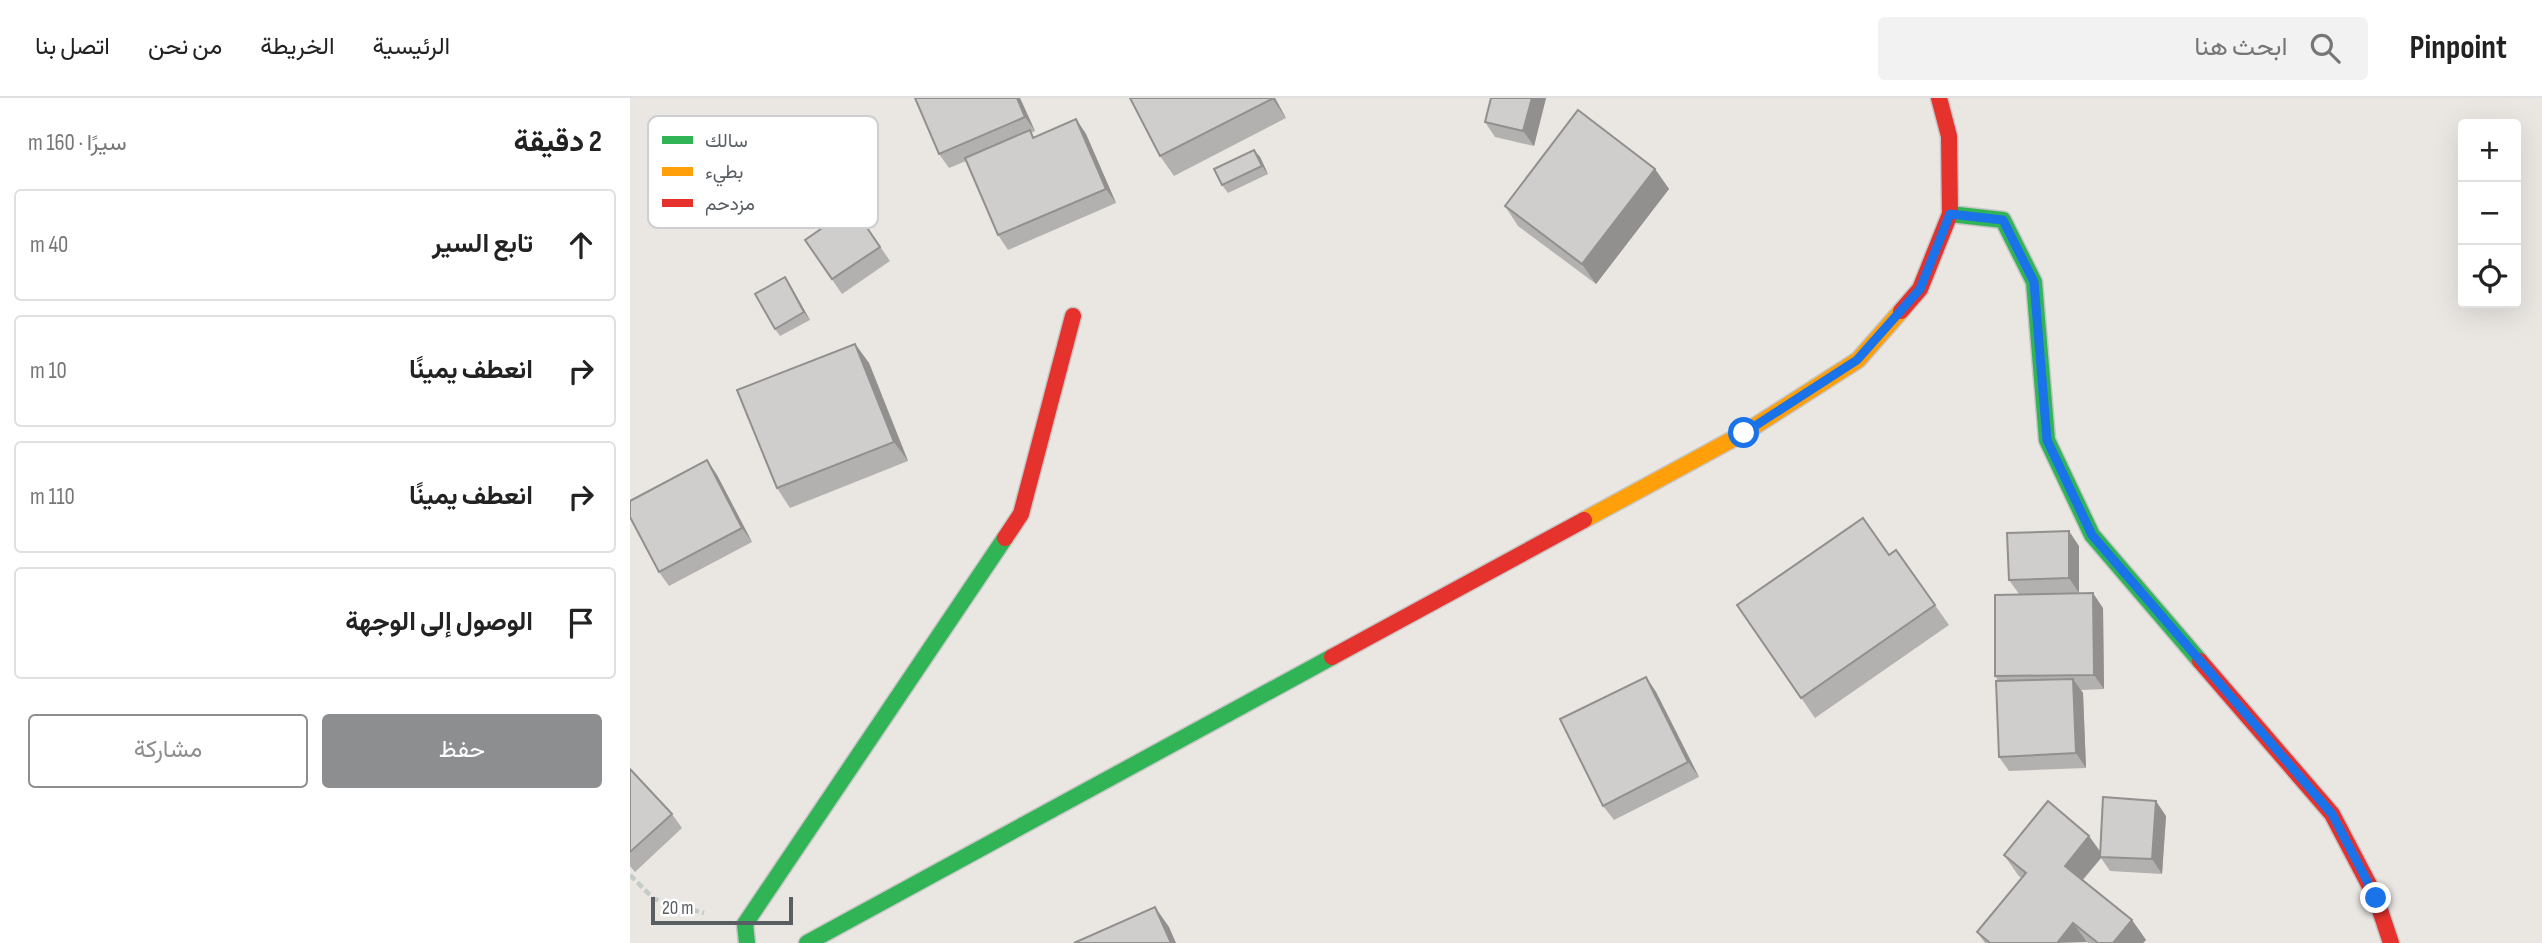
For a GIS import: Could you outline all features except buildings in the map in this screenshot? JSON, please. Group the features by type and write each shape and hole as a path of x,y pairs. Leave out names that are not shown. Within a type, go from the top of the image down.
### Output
{"street":[{"path":"807,943 1744,433 1857,360 1920,289 1950,214 1949,136 1939,98"},
{"path":"1950,214 2003,220 2034,282 2047,440 2092,535 2332,814 2376,898 2391,943"},
{"path":"747,943 745,924 1021,514 1073,316"}],"path":[{"path":"630,875 654,900 745,924"}],"traffic: fast":[{"path":"1950,214 2003,220 2034,282 2047,440 2092,535 2200,661"},
{"path":"747,943 745,924 1005,538"},
{"path":"807,943 1332,657"}],"traffic: slow":[{"path":"1584,520 1744,433 1858,360 1901,311"}],"traffic: jam":[{"path":"1901,311 1920,289 1950,214 1949,136 1939,98"},
{"path":"1005,538 1021,514 1073,316"},
{"path":"1332,657 1584,520"},
{"path":"2200,661 2332,814 2376,898 2391,943"}],"route":[{"path":"1744,433 1857,360 1920,289 1950,214 2003,220 2034,282 2047,440 2092,535 2332,814 2376,898"}]}
